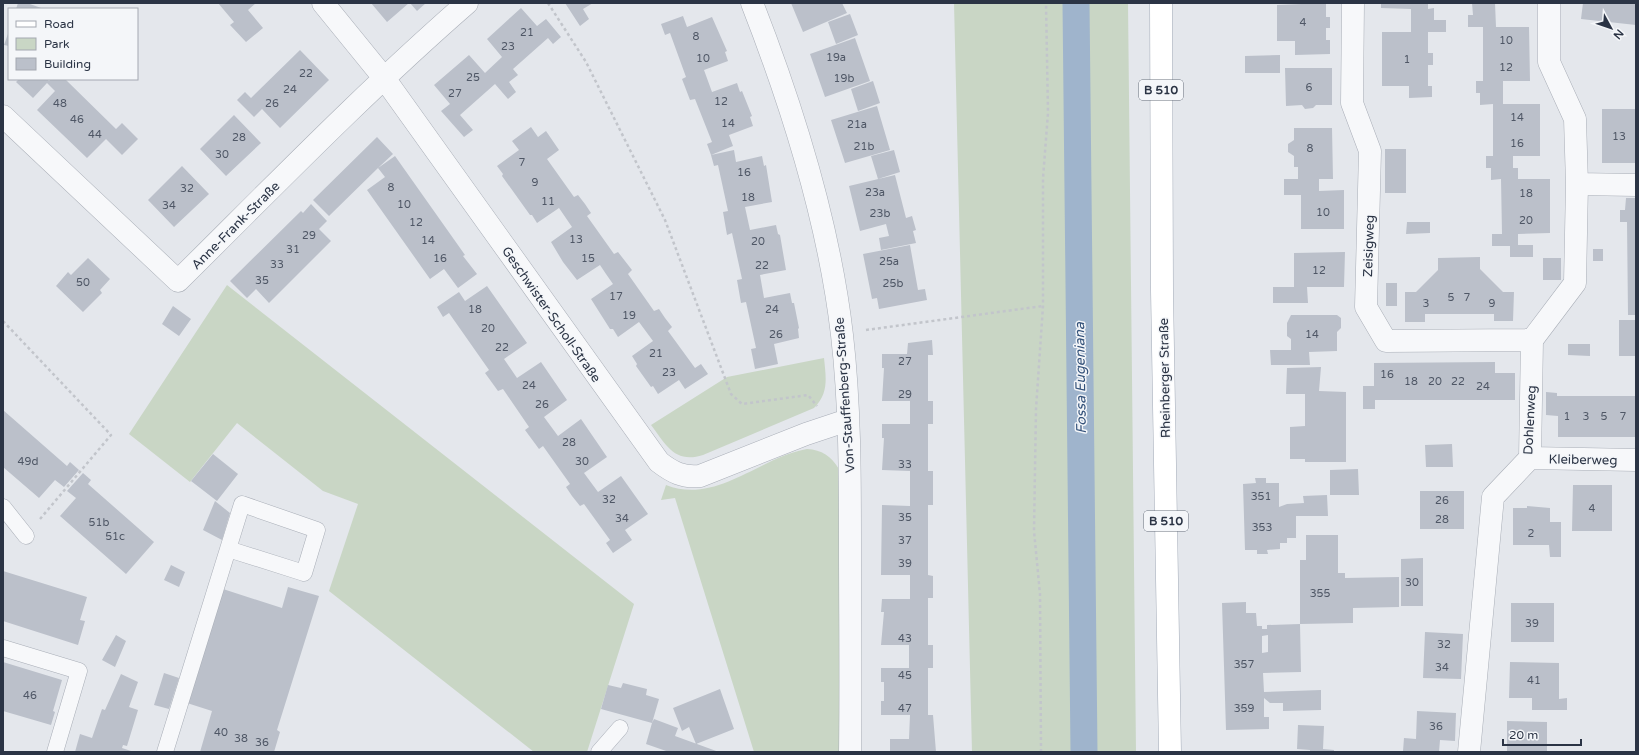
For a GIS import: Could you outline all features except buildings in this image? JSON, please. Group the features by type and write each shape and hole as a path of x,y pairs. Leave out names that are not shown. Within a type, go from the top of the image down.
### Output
{"main road":[{"name":"Rheinberger Straße","path":"1161,3 1163,307 1170,752"}],"street":[{"name":"Geschwister-Scholl-Straße","path":"323,3 384,78 659,462 680,475 690,477 700,476 840,423"},
{"name":"Anne-Frank-Straße","path":"3,116 178,281 384,78 467,3"},
{"name":"Von-Stauffenberg-Straße","path":"752,3 779,73 799,136 828,257 842,334 840,423 850,473 850,752"},
{"name":"Zeisigweg","path":"1353,3 1352,103 1370,151 1366,307 1386,340 1532,340"},
{"path":"1532,340 1575,282 1577,184 1575,119 1549,62 1548,3"},
{"path":"1577,184 1636,185"},
{"name":"Dohlenweg","path":"1469,752 1493,497 1530,458 1532,340"},
{"name":"Kleiberweg","path":"1530,458 1636,460"}],"lane":[{"path":"165,752 228,549 242,504 317,530 304,573 228,549"},
{"path":"3,507 26,536"},
{"path":"3,648 79,672 55,752"},
{"path":"599,752 620,728"}],"path":[{"path":"548,3 586,62 665,220 731,394 742,404 808,394 840,423"},
{"path":"1041,752 1040,594 1034,531 1036,409 1044,306 1043,178 1048,113 1046,3"},
{"path":"842,334 1044,306"},
{"path":"3,321 111,435 26,536"}],"green space":[{"path":"954,3 1128,3 1136,752 972,752"},
{"path":"227,285 634,604 587,752 534,752 329,591 358,504 323,491 237,423 190,482 129,434"},
{"path":"824,358 826,379 824,391 822,397 814,408 703,455 685,457 678,455 667,446 651,425 727,377"},
{"path":"807,449 826,454 839,469 840,752 754,752 675,498 661,500 666,485 684,490 703,489 720,485 772,461"}],"waterway":[{"name":"Fossa Eugeniana","path":"1076,3 1084,752"}]}
